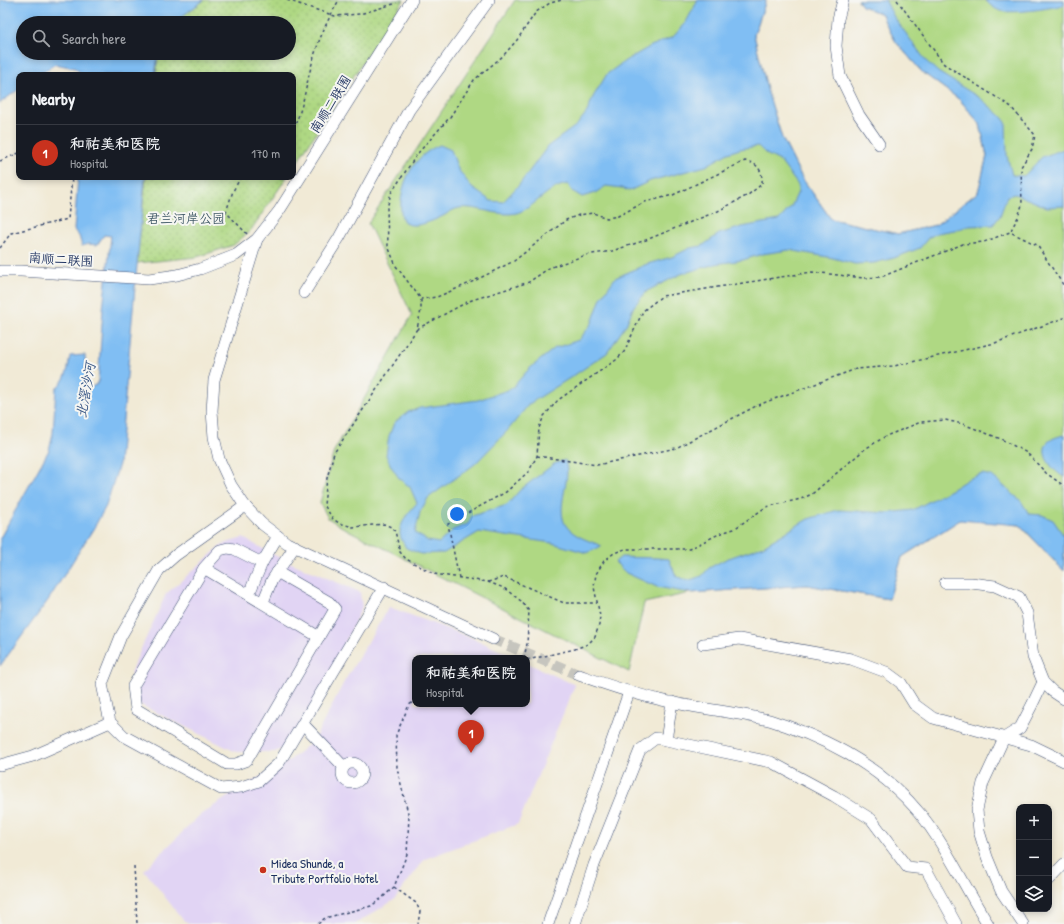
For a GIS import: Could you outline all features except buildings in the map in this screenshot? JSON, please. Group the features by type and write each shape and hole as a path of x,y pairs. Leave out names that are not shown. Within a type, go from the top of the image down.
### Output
{"street":[{"name":"南顺二联围","path":"0,271 21,270 149,278 177,275 200,269 236,255 255,240 279,211 412,0"},
{"path":"304,293 339,238 410,110 489,0"},
{"path":"843,0 838,19 836,46 840,76 859,115 879,144"},
{"path":"255,240 214,380 212,411 214,437 219,459 231,485 245,506 262,524 295,546 493,639"},
{"path":"245,506 176,555 159,570 121,636 102,684 110,722 124,736 221,789 241,787 259,781 279,764 384,587"},
{"path":"249,594 262,563 278,536"},
{"path":"263,602 272,580 295,546"},
{"path":"262,563 234,549 228,548 220,550 204,568 133,686 136,709 227,764 236,764 247,760 335,610 329,602 277,572"},
{"path":"204,568 319,636"},
{"path":"945,583 971,583 995,586 1019,597 1027,613 1033,657 1043,682 1052,691 1064,699"},
{"path":"703,644 739,639 851,659 886,672 902,683 914,704 932,718 1031,745 1064,761"},
{"path":"579,676 629,692 672,702 766,719 831,744 857,759 881,776 902,794 921,815 939,839 988,924"},
{"path":"1020,916 1001,890 987,857 979,831 977,810 983,783 1004,738 1020,728 1043,682"},
{"path":"548,924 629,692"},
{"path":"666,740 672,702"},
{"path":"0,765 33,756 110,722"},
{"path":"303,724 344,767"},
{"path":"575,924 594,865 640,750 656,738 771,762 834,796 865,815 871,819 907,867 926,869 956,924"},
{"path":"1052,877 1064,864"}],"path":[{"path":"287,0 335,16 360,14 400,2"},
{"path":"296,123 300,114 321,34 330,14 339,0"},
{"path":"525,655 527,644 529,611 521,601 504,588 488,582 434,574 406,559 400,552 395,531 392,528 384,524 353,527 339,523 333,519 324,504 327,478 334,453 417,329 421,310 421,299 396,266 388,246 387,208 391,193 418,153 450,117 474,80 503,56 517,40 536,12 550,3 562,0"},
{"path":"459,578 448,524 506,492 529,471 537,456 539,428 544,416 558,400 616,360 624,352 643,311 662,296 812,272 864,278 881,277 963,244 984,242 1010,232 1018,217 1022,205 1021,167 1032,149 1035,135 1010,106 944,64 897,0"},
{"path":"0,161 16,154"},
{"path":"417,329 469,301 529,282 549,268 586,256 612,251 639,242 718,211 748,195 762,184 763,176 759,167 752,162 745,161 673,195 645,202 618,216 607,218 593,213 579,215 566,220 514,261 470,283 437,297 421,299"},
{"path":"0,248 11,233 68,219 72,180"},
{"path":"239,180 226,212 255,240"},
{"path":"1010,232 1037,246 1064,286"},
{"path":"537,456 597,465 676,448 758,405 856,369 894,366 987,344 1064,318"},
{"path":"530,659 588,644 595,637 600,616 594,587 596,574 604,561 614,553 625,549 689,549 720,533 734,529 766,507 801,499 812,494 865,449 886,436 921,422 951,421 963,424 1001,439 1027,453 1046,473 1064,486"},
{"path":"488,582 504,577 564,603 597,603"},
{"path":"318,924 325,918 371,906 394,887 407,854 409,817 397,768 396,736 412,704"},
{"path":"134,866 137,924"},
{"path":"394,887 416,903 420,911 418,924"}],"shaded area":[{"path":"243,538 282,559 360,592 362,607 298,740 275,752 236,752 137,703 131,671 166,594 223,544"},
{"path":"389,607 477,640 510,655 412,655 412,707 530,707 530,664 575,685 518,824 425,859 394,900 355,924 191,924 183,920 144,870 200,815 246,785 289,761 314,740 344,682"}],"green space":[{"path":"204,0 404,0 296,163 296,72 156,72 157,60 296,60 296,16 182,16"},
{"path":"515,0 766,0 754,35 768,93 782,138 802,178 831,219 898,234 936,225 978,192 987,156 980,124 960,100 922,72 896,42 882,14 862,6 858,0 1064,0 1064,571 1020,525 963,518 902,557 889,599 807,585 690,593 644,603 629,672 342,527 328,518 320,503 334,451 412,315 368,223"},
{"name":"君兰河岸公园","path":"146,180 285,180 251,230 234,245 197,257 137,263"}],"water":[{"path":"0,0 204,0 182,16 16,16 16,60 157,60 155,72 80,72 75,68 55,64 43,72 16,72 16,91 0,103"},
{"path":"698,0 766,0 754,35 768,93 782,138 802,178 831,219 898,234 936,225 978,192 987,156 980,124 960,100 922,72 896,42 882,14 862,6 858,0 885,0 894,17 926,61 938,72 980,98 1000,115 1006,122 1007,156 1012,175 1024,176 1042,157 1064,149 1064,206 1047,207 1015,194 1007,196 1000,216 993,225 969,226 937,233 928,238 920,248 894,258 874,263 855,264 833,258 789,250 762,254 743,260 715,264 681,274 647,291 634,306 626,325 607,353 529,404 508,430 475,464 428,498 420,512 415,533 428,541 439,543 453,530 468,524 472,516 507,505 520,490 554,464 565,460 567,478 562,508 564,521 567,527 574,533 602,546 587,553 552,543 479,532 444,553 421,554 406,548 401,537 400,529 406,517 417,503 410,487 399,478 386,455 389,436 394,423 408,412 420,408 478,400 511,389 529,369 555,348 579,340 592,323 601,298 615,278 647,264 672,257 690,248 702,246 719,234 742,227 779,220 791,207 798,192 798,185 780,161 766,154 758,146 728,153 706,166 650,181 629,191 622,188 606,186 595,193 582,197 572,191 568,184 554,188 528,208 515,213 507,214 474,208 459,208 424,224 411,225 403,220 401,202 405,182 415,163 430,150 440,145 451,150 458,169 472,188 491,201 503,202 519,185 548,146 577,125 587,112 593,97 607,74 625,61 651,46 673,37 685,24"},
{"path":"985,0 1064,0 1064,5 1011,12 998,10"},
{"name":"北滘沙河","path":"78,180 145,180 119,464 106,506 95,526 49,599 0,666 0,538 49,450 53,433 56,388 65,377 70,356 85,355 86,391 98,383 103,309 111,236 104,235 97,245 88,244 82,246 79,236 74,230"},
{"path":"1064,435 1064,477 1055,471 1051,466 1045,451 1049,441"},
{"path":"982,474 992,476 1021,501 1029,514 1042,515 1053,520 1064,536 1064,571 1020,525 960,520 902,557 889,599 807,585 690,593 657,587 626,573 615,562 621,557 669,559 676,576 690,580 702,576 709,568 726,559 763,546 808,519 838,510 888,513 913,510 968,479"}],"tunnel":[{"path":"493,639 579,675"}],"place":[{"name":"和祐美和医院","path":"471,753"},
{"name":"Midea Shunde, a Tribute Portfolio Hotel","path":"263,870"}]}
